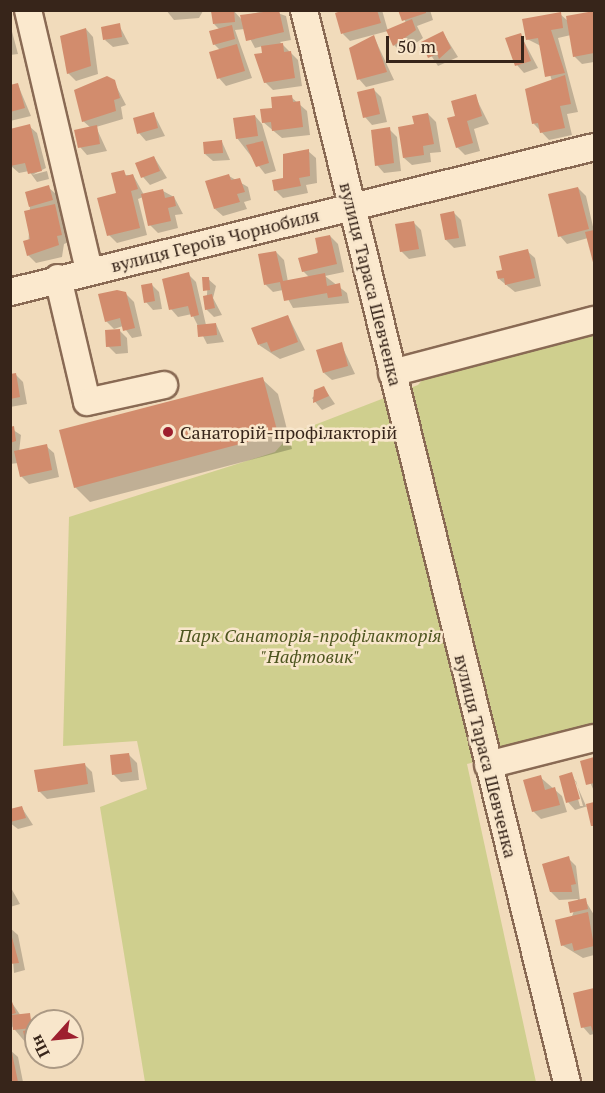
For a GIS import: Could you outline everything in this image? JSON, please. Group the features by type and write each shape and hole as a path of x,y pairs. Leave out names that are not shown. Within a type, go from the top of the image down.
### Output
{"street":[{"path":"28,10 89,270"},
{"name":"вулиця Тараса Шевченка","path":"304,10 567,1083"},
{"name":"вулиця Героїв Чорнобиля","path":"10,292 89,270 594,147"},
{"path":"58,278 87,402 164,385"},
{"path":"392,373 594,320"},
{"path":"488,765 594,738"}],"green space":[{"name":"Парк Санаторія-профілакторія \"Нафтовик\"","path":"594,324 594,732 467,764 536,1082 145,1082 100,807 147,789 137,741 63,746 69,517 275,452 291,434 418,385 431,370"}],"building":[{"path":"234,10 235,22 213,24 211,11"},
{"path":"279,10 284,32 246,41 240,15"},
{"path":"344,10 377,10 381,23 341,34 335,13"},
{"path":"398,10 426,10 426,13 402,21"},
{"path":"594,11 594,53 573,57 566,16"},
{"path":"561,12 563,28 551,30 565,73 545,77 538,38 526,40 522,19"},
{"path":"412,19 416,30 393,46 386,30"},
{"path":"120,23 122,37 103,40 101,27"},
{"path":"232,25 235,39 213,45 209,31"},
{"path":"86,28 91,66 67,74 60,36"},
{"path":"443,31 451,48 439,59 437,54 428,58 421,42"},
{"path":"521,33 531,61 515,66 505,38"},
{"path":"374,35 387,72 357,80 349,48"},
{"path":"283,43 284,52 291,51 295,78 264,83 254,54 262,53 261,46"},
{"path":"237,44 245,71 217,79 209,52"},
{"path":"565,75 571,104 560,106 565,128 540,133 538,123 532,124 525,89"},
{"path":"107,76 115,80 120,98 114,100 116,111 82,122 74,90"},
{"path":"18,83 25,108 10,112 10,85"},
{"path":"374,88 380,114 363,118 357,92"},
{"path":"476,94 482,116 467,121 473,143 456,148 447,118 455,116 451,101"},
{"path":"292,95 293,102 300,101 303,127 272,131 271,122 262,123 260,109 272,108 271,97"},
{"path":"154,112 158,128 137,134 133,118"},
{"path":"428,113 434,144 423,146 424,155 403,158 398,127 414,124 412,116"},
{"path":"255,115 258,136 236,139 233,118"},
{"path":"30,124 42,171 28,174 25,163 10,166 10,129"},
{"path":"97,125 100,144 78,148 74,130"},
{"path":"390,127 394,163 375,166 371,130"},
{"path":"222,140 223,153 204,154 203,142"},
{"path":"263,141 269,163 256,167 246,145"},
{"path":"309,149 310,176 299,178 301,186 274,191 272,180 283,178 283,154"},
{"path":"154,156 160,171 141,178 135,163"},
{"path":"124,170 126,176 133,174 138,189 131,191 140,228 107,236 97,198 116,193 111,173"},
{"path":"229,174 231,180 240,178 245,192 237,194 240,202 214,209 205,181"},
{"path":"49,185 53,200 29,207 25,192"},
{"path":"578,187 589,229 558,237 548,194"},
{"path":"163,189 165,198 174,196 176,206 168,208 171,221 148,226 141,194"},
{"path":"55,204 62,235 57,236 59,245 27,256 23,241 30,239 24,211"},
{"path":"454,211 459,238 445,240 440,214"},
{"path":"414,221 419,249 400,252 395,224"},
{"path":"594,230 594,266 585,232"},
{"path":"330,235 337,264 302,272 298,258 318,253 315,238"},
{"path":"528,249 535,278 505,285 504,278 498,279 496,271 502,270 499,256"},
{"path":"276,251 283,281 325,273 327,286 340,283 342,296 328,298 327,293 284,301 280,282 264,285 258,254"},
{"path":"189,272 199,315 191,317 188,306 169,310 162,279"},
{"path":"202,277 209,277 210,290 203,291"},
{"path":"152,283 155,301 144,303 141,285"},
{"path":"117,290 126,292 135,328 123,331 120,318 105,322 98,294"},
{"path":"212,294 215,308 205,310 203,296"},
{"path":"288,315 298,342 271,352 267,342 258,345 251,328"},
{"path":"216,323 217,335 198,337 197,325"},
{"path":"120,329 121,346 106,347 105,330"},
{"path":"342,342 348,366 323,373 316,350"},
{"path":"16,373 20,397 10,399 10,374"},
{"name":"Санаторій-профілакторій","path":"263,377 278,434 74,488 59,430"},
{"path":"324,386 329,396 313,403 314,390"},
{"path":"14,426 16,441 10,443 10,427"},
{"path":"47,444 52,470 20,477 14,451"},
{"path":"129,753 132,772 112,775 110,755"},
{"path":"594,757 594,783 586,785 580,761"},
{"path":"85,763 88,784 38,792 34,770"},
{"path":"572,772 580,799 566,803 559,776"},
{"path":"541,775 545,790 555,787 560,805 532,812 523,780"},
{"path":"594,802 594,826 591,826 586,804"},
{"path":"22,806 26,818 10,822 10,809"},
{"path":"569,856 576,884 571,885 572,892 550,892 542,864"},
{"path":"586,898 588,909 570,913 568,902"},
{"path":"588,912 594,946 574,951 572,943 561,946 555,920"},
{"path":"10,930 19,963 10,964"},
{"path":"594,988 594,1035 591,1026 581,1028 573,993"},
{"path":"10,996 16,1013 10,1015"},
{"path":"24,1014 24,1029 13,1030 12,1015"},
{"path":"10,1053 12,1053 18,1082 10,1082"}],"place":[{"name":"Санаторій-профілакторій","path":"168,432"}]}
